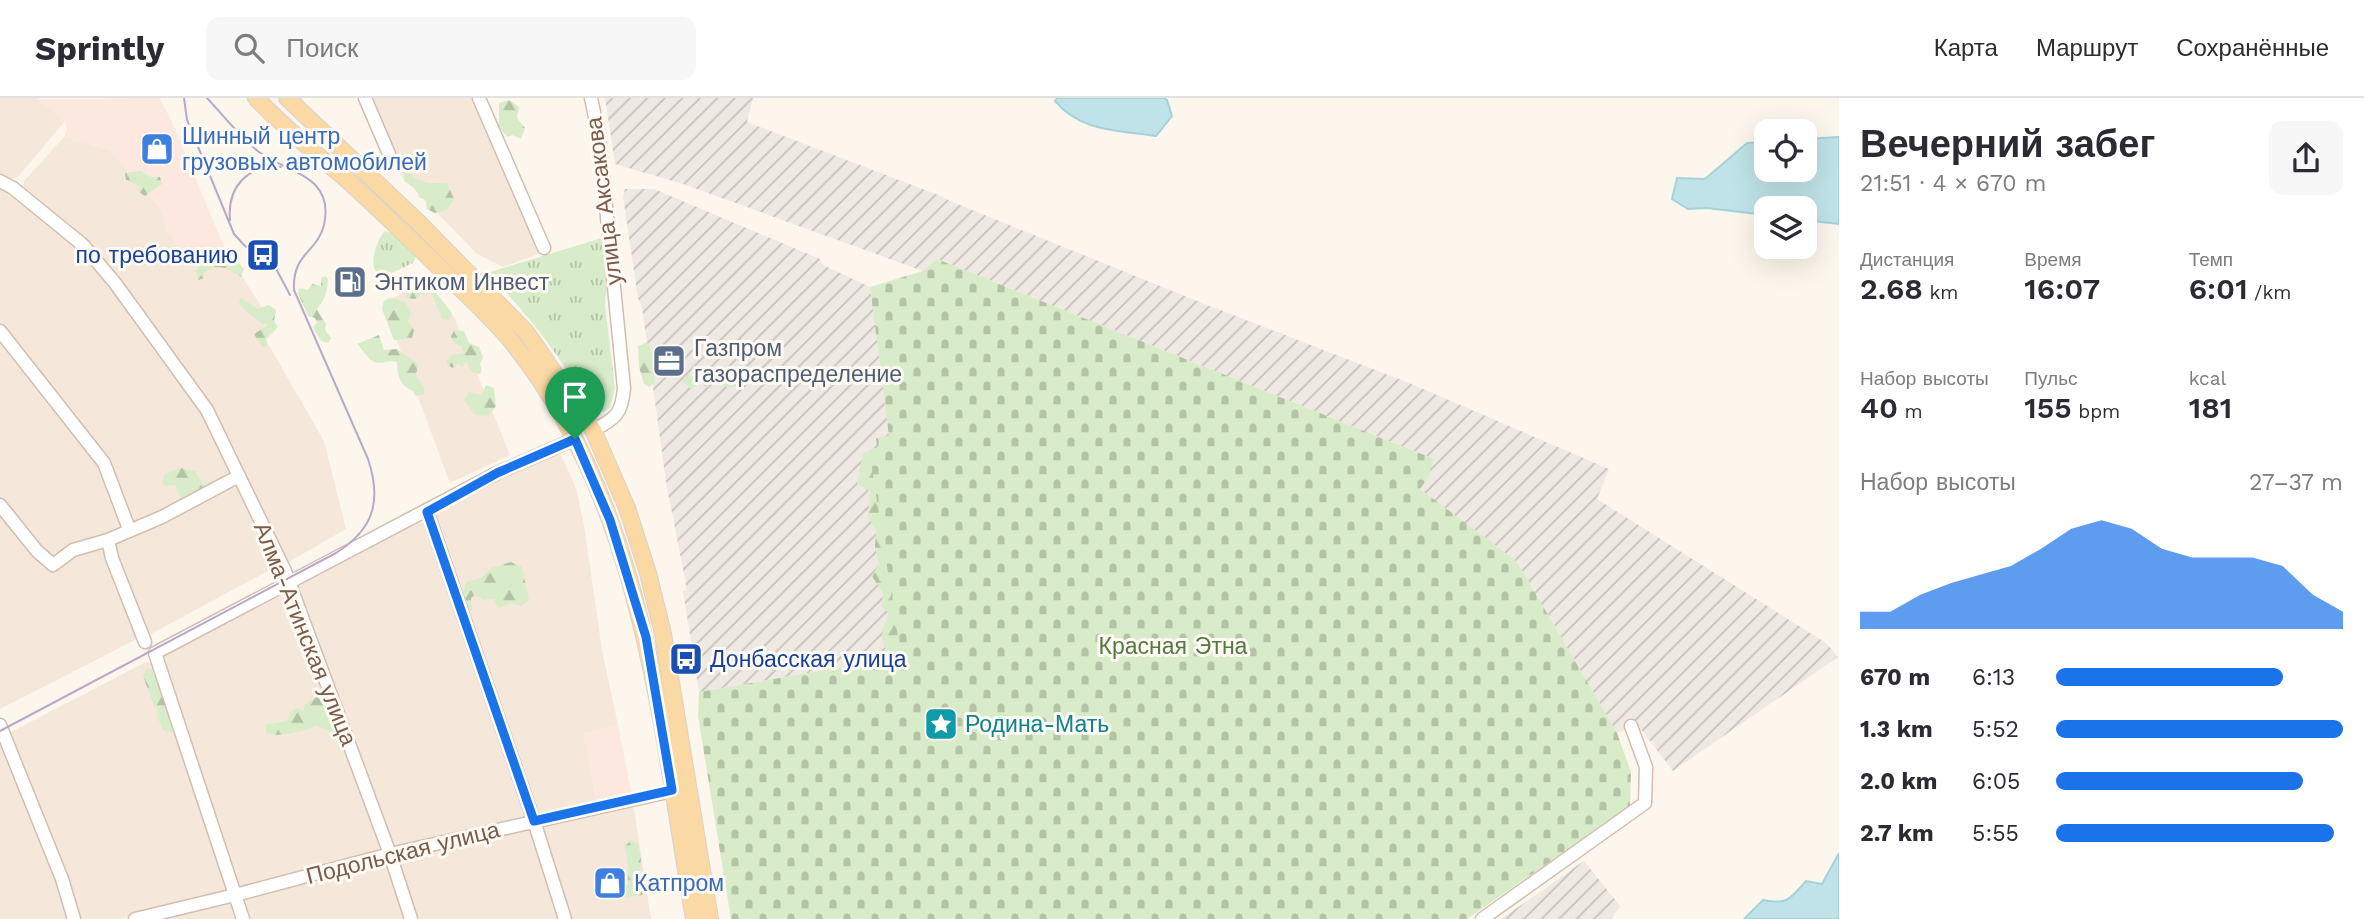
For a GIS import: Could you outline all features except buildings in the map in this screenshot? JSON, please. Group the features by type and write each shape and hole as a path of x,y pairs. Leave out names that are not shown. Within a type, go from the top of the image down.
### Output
{"main road":[{"path":"256,98 362,193 484,312 536,375 575,439 610,520 642,624 694,919"},
{"path":"288,98 527,333 593,430 626,508 663,634 710,919"},
{"path":"575,439 593,430"}],"street":[{"path":"365,98 389,154"},
{"path":"479,98 544,248"},
{"name":"улица Аксакова","path":"591,98 599,136 624,388 623,405 618,414 593,430"},
{"name":"Алма-Атинская улица","path":"0,181 13,188 83,245 115,283 207,410 289,582 390,854 411,919"},
{"path":"0,331 104,463 129,529"},
{"path":"243,919 155,653 497,473 575,439"},
{"path":"0,505 37,551 53,565 74,550 108,540 162,517 239,476"},
{"path":"427,512 534,821 565,919"},
{"path":"108,540 112,558 145,642"},
{"path":"0,725 62,879 74,919"},
{"path":"1482,919 1645,803 1646,767 1632,726"},
{"name":"Подольская улица","path":"135,919 390,854 672,790"}],"shaded area":[{"path":"0,98 38,98 65,121 17,178 0,175"},
{"path":"159,98 225,249 194,268 167,230 161,209 108,149 64,137 67,130 65,121 37,99"},
{"path":"369,98 474,98 541,253 503,267 477,254 402,177"},
{"path":"605,98 753,98 747,122 941,196 1202,303 1409,383 1609,469 1597,499 1826,643 1838,657 1673,771 1637,724 1617,733 1520,567 1420,489 1434,459 937,259 923,271 683,184 615,164"},
{"path":"64,137 108,149 161,209 167,230 193,267 225,249 276,330 266,340 324,441 346,529 287,563 210,406 119,281 24,190 24,181"},
{"path":"0,185 78,245 110,283 204,411 232,467 231,475 165,512 135,523 130,520 108,464 0,326"},
{"path":"625,189 654,189 820,259 823,265 870,287 889,436 877,448 869,449 901,657 699,692 683,591 687,590 666,482 642,307 638,298 623,197"},
{"path":"425,282 454,317 510,455 450,483 383,303"},
{"path":"0,338 99,464 123,520 121,528 109,536 58,556 41,551 0,500"},
{"path":"560,453 576,488 584,525 602,650 618,725 584,734 597,803 540,816 535,814 433,518 435,512 497,477"},
{"path":"232,482 239,485 277,566 149,635 114,555 117,541"},
{"path":"0,512 50,569 87,547 103,546 139,638 0,709"},
{"path":"415,521 425,523 527,814 523,820 395,849 389,846 295,584"},
{"path":"285,587 384,848 381,853 236,889 161,660 162,652"},
{"path":"146,662 154,665 230,889 227,894 119,919 78,919 11,739 11,732"},
{"path":"618,725 632,796 597,803 584,734"},
{"path":"0,740 58,877 71,919 0,919"},
{"path":"629,805 634,809 651,919 567,919 540,832 543,824"},
{"path":"526,826 533,829 560,919 414,919 397,855"},
{"path":"384,861 390,868 407,919 246,919 241,905 243,897"},
{"path":"1584,861 1620,906 1611,919 1501,919"},
{"path":"228,900 233,902 239,919 146,919"}],"green space":[{"path":"509,100 519,107 517,118 525,128 521,139 512,135 507,137 499,127 499,103"},
{"path":"400,161 409,164 413,177 428,183 447,183 454,199 447,210 435,213 427,209 425,199 420,198 415,188 404,181 405,175 397,168"},
{"path":"141,171 151,177 160,177 162,184 145,196 139,192 140,186 126,180 125,173"},
{"path":"385,231 415,253 415,259 413,263 393,272 380,274 373,265 375,250"},
{"path":"605,237 608,276 605,305 615,388 610,408 603,412 592,410 544,338 487,273"},
{"path":"224,252 231,254 244,269 241,277 218,267 204,273 204,278 198,280 196,271 199,265"},
{"name":"Красная Этна","path":"937,259 1434,459 1428,478 1420,489 1515,560 1520,567 1617,733 1631,772 1630,806 1467,919 731,919 698,716 699,692 901,657 869,449 877,448 876,438 889,436 870,287 923,271"},
{"path":"325,276 328,279 326,292 317,309 331,338 328,343 321,341 313,327 317,322 315,318 308,316 298,293 299,288 308,290 312,284 321,286 321,278"},
{"path":"430,285 452,313 450,320 442,319 432,294 421,294 415,299 406,298 407,289"},
{"path":"240,298 258,309 269,305 276,310 274,321 278,327 266,337 267,347 262,347 254,334 268,325 261,323 239,305"},
{"path":"390,298 405,302 411,313 408,321 414,330 412,338 394,340 382,309 384,301"},
{"path":"454,330 464,331 469,343 479,347 483,357 480,374 472,372 466,362 462,367 458,364 452,368 446,363 451,355 464,353 451,337"},
{"path":"379,335 384,350 397,349 418,364 416,375 424,387 424,395 415,396 413,391 402,383 397,362 374,362 357,344"},
{"path":"648,342 655,361 652,369 655,383 649,387 644,384 639,367 638,346"},
{"path":"889,368 904,378 905,399 902,407 907,409 910,436 907,447 908,493 913,507 913,567 917,578 917,629 922,648 922,671 917,677 902,674 884,646 882,632 889,614 881,605 883,594 872,576 879,564 875,547 876,530 868,518 870,491 857,484 863,452 879,450 893,433 888,411 890,403 885,395 884,370"},
{"path":"734,371 743,375 739,386 725,387 716,379 707,388 701,382 691,389 683,382 688,374 698,377 703,372 713,376"},
{"path":"486,385 494,388 496,406 489,416 475,415 464,400 468,392 481,395"},
{"path":"181,468 195,471 203,485 226,475 229,483 218,495 212,493 182,502 175,485 165,486 162,483 165,474"},
{"path":"511,562 522,567 529,600 521,606 511,603 498,609 494,599 483,600 475,595 471,598 472,610 460,614 453,609 454,597 463,592 466,582 481,578 491,568"},
{"path":"153,668 163,686 167,681 172,682 177,694 172,733 163,730 157,716 158,708 154,706 143,676 147,669"},
{"path":"320,695 338,707 340,730 333,733 317,726 284,734 266,733 265,725 287,721 296,708 303,711 305,704"},
{"path":"631,840 638,844 641,858 639,884 645,889 642,895 623,898 615,894 618,888 629,884 624,847"}],"water":[{"path":"1057,98 1164,98 1172,116 1156,136 1101,128 1076,119 1055,101"},
{"path":"1839,137 1839,224 1817,221 1817,196 1754,196 1754,214 1707,208 1688,209 1672,199 1677,178 1705,179 1747,143 1754,143 1754,182 1817,182 1817,138"},
{"path":"1839,853 1839,919 1744,919 1763,900 1778,902 1788,899 1806,881 1822,884"}],"tram line":[{"path":"184,98 187,120 234,234 245,246 273,263 290,295"},
{"path":"0,731 336,553 359,534 372,513 374,488 368,459 294,290 297,268 316,242 324,225 326,208 322,195 316,185 306,178 259,152 207,98"},
{"path":"230,220 232,197 242,180 259,169 281,167"}],"place":[{"name":"Шинный центр грузовых автомобилей","path":"157,149"},
{"name":"по требованию","path":"263,255"},
{"name":"Энтиком Инвест","path":"350,282"},
{"name":"Газпром газораспределение","path":"669,361"},
{"name":"Донбасская улица","path":"686,659"},
{"name":"Родина-Мать","path":"941,724"},
{"name":"Катпром","path":"610,883"}],"route":[{"path":"575,439 610,520 646,637 672,790 534,821 427,512 497,473 575,439"}]}
